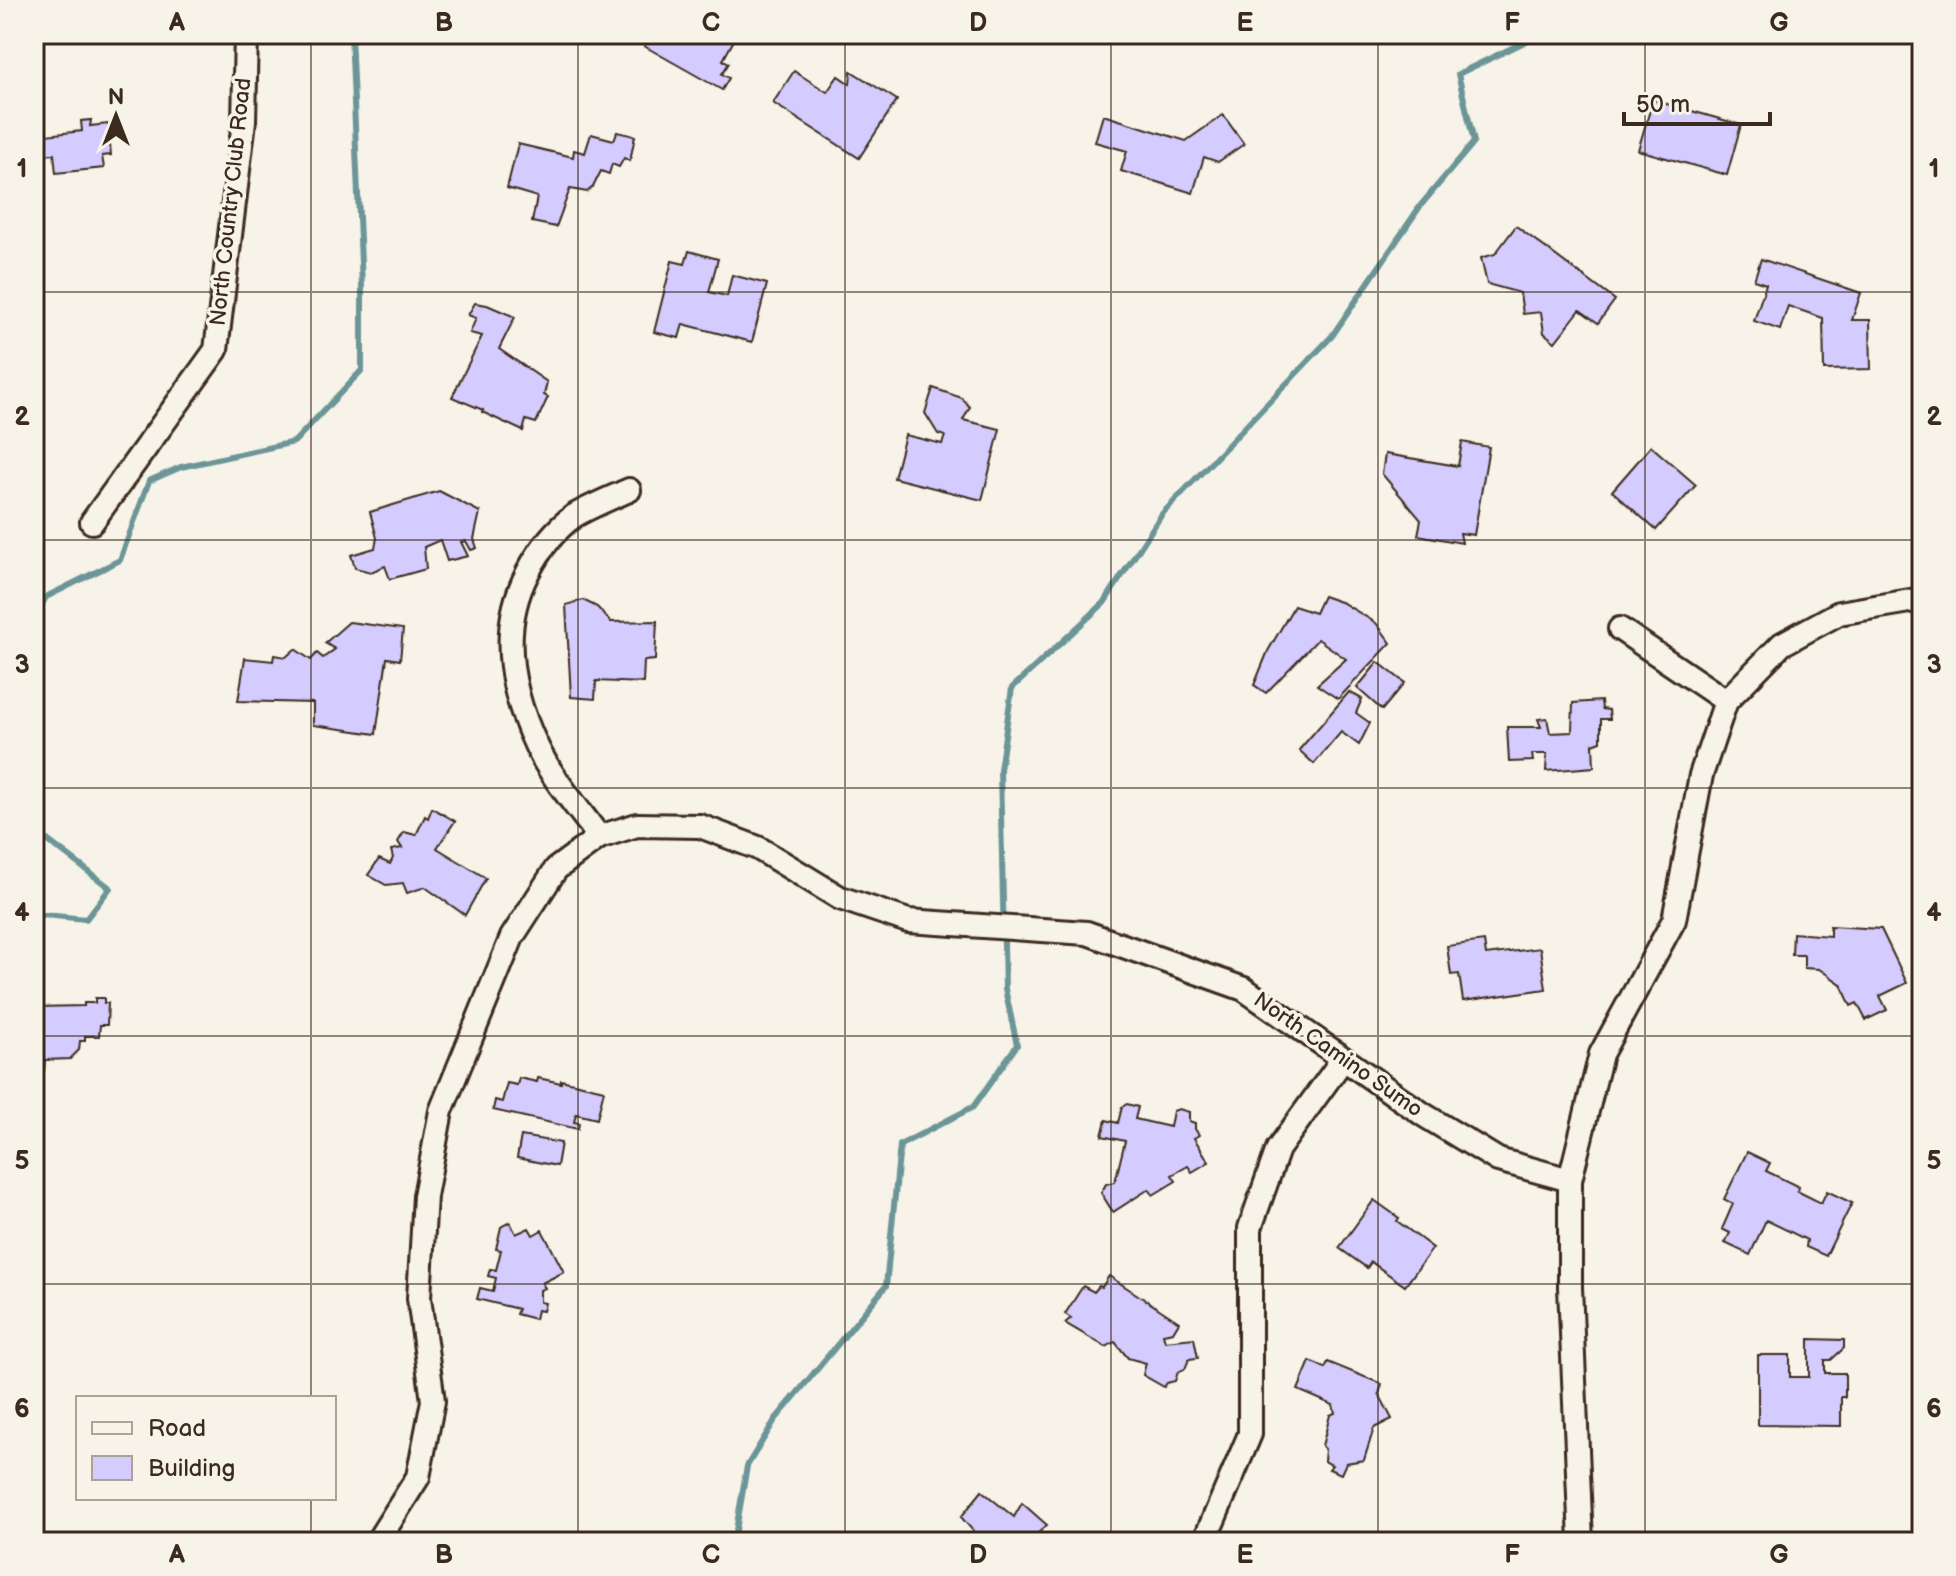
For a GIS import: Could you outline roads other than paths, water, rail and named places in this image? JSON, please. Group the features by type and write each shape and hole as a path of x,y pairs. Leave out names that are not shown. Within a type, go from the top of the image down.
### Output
{"street":[{"name":"North Country Club Road","path":"92,522 216,350 244,121 246,34"},
{"path":"599,837 538,749 513,681 509,655 510,628 517,593 536,555 574,517 629,490"},
{"path":"1581,1542 1570,1287 1570,1180 1601,1054 1674,920 1701,775 1726,701 1782,644 1839,613 1922,599"},
{"path":"1620,629 1726,701"},
{"name":"North Camino Sumo","path":"377,1542 418,1477 433,1401 419,1298 425,1196 441,1111 512,937 556,869 599,837 637,825 700,826 758,848 840,898 908,921 1087,933 1244,989 1424,1115 1498,1160 1570,1180"},
{"path":"1204,1542 1250,1434 1250,1228 1278,1149 1343,1059"}],"waterway":[{"path":"34,618 46,597 120,560 149,481 181,467 294,442 362,370 362,286 351,34"},
{"path":"734,1542 747,1466 775,1420 886,1286 900,1145 973,1107 1017,1045 1005,989 1000,770 1012,688 1104,603 1162,514 1332,336 1421,205 1474,142 1458,74 1541,34"},
{"path":"34,830 110,888 86,919 34,914"}]}
